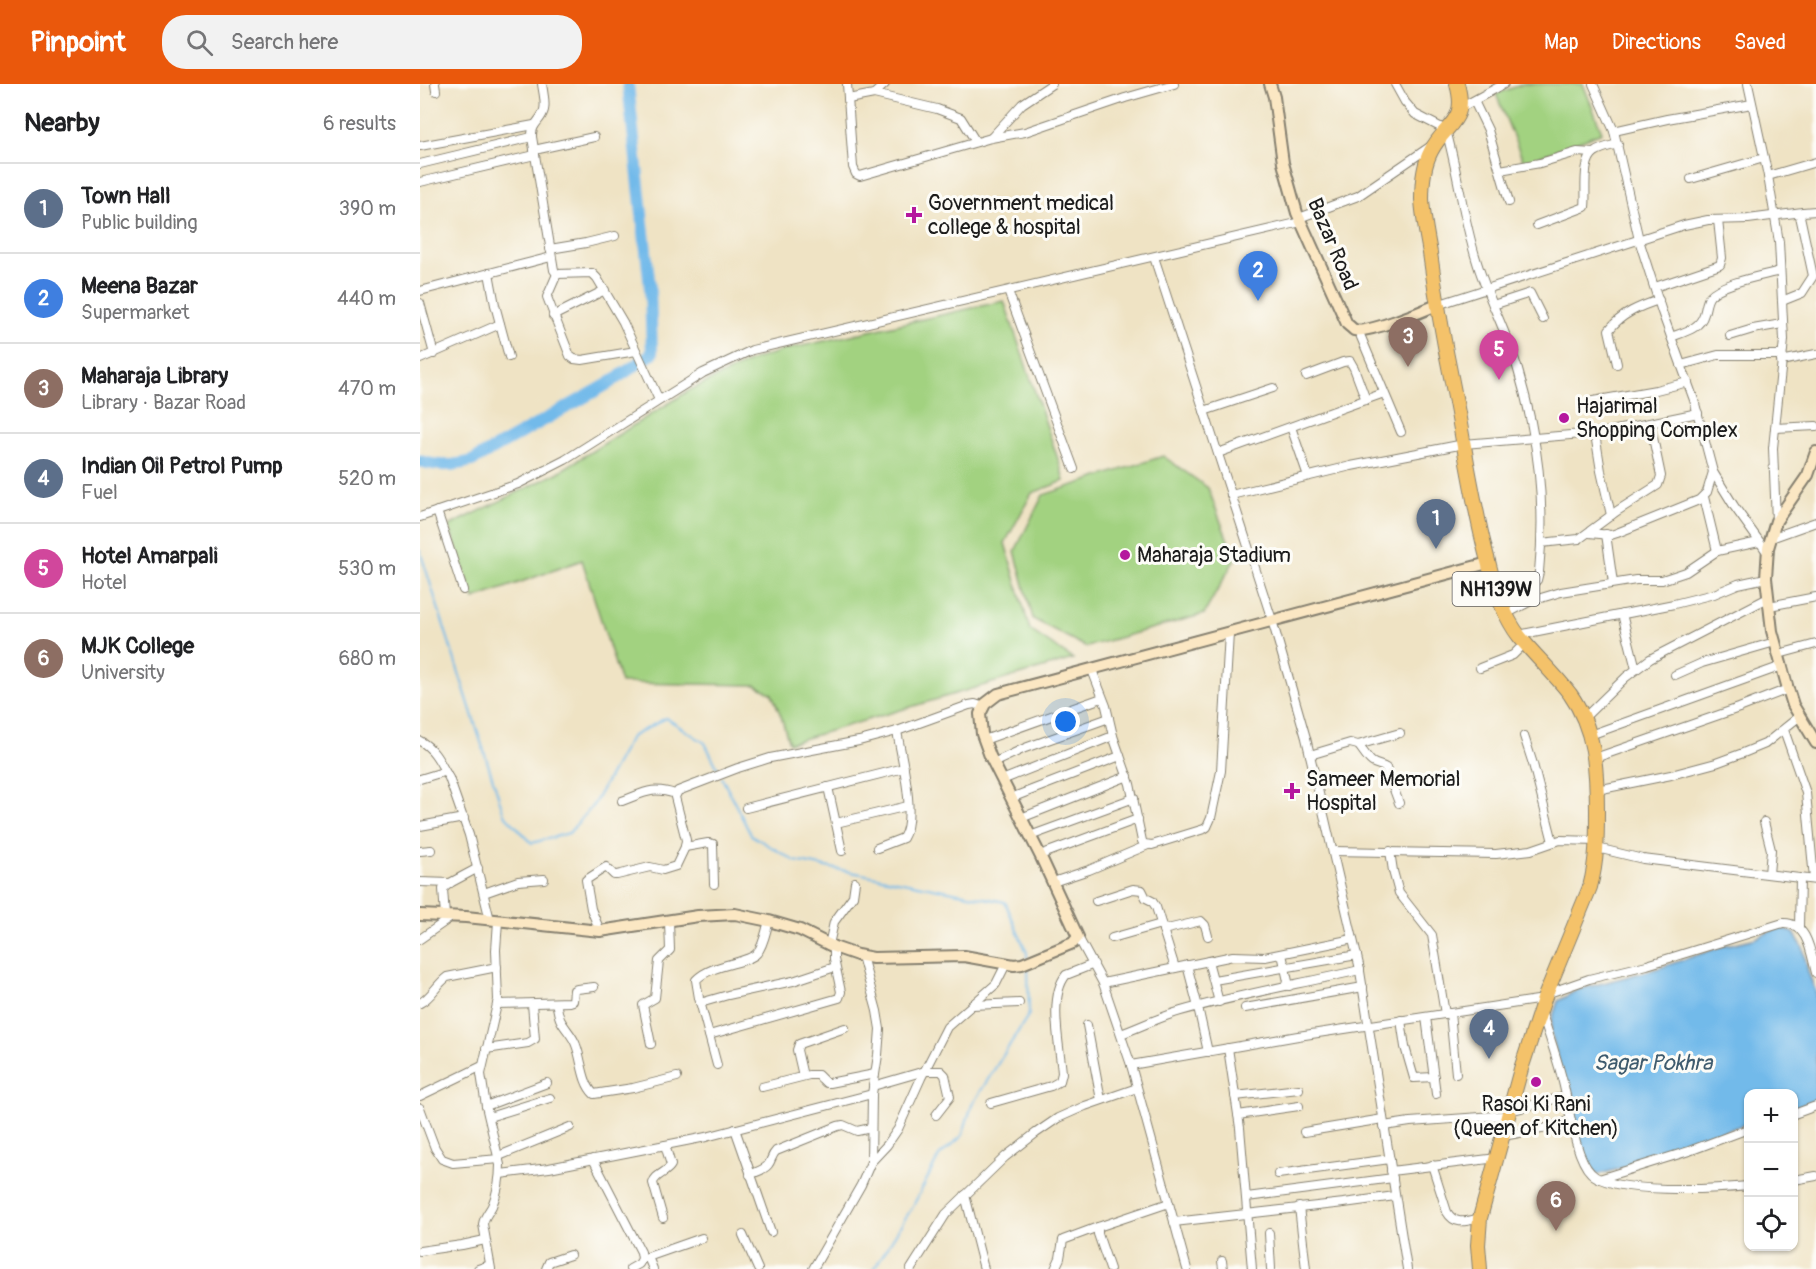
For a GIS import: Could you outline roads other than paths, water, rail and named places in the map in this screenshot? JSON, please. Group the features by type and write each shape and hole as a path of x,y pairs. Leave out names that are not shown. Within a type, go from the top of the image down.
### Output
{"highway":[{"path":"1456,84 1461,102 1460,108"},
{"name":"NH139W","path":"1460,108 1459,114 1436,143 1426,161 1422,180 1422,203 1437,305 1464,444 1488,563 1503,608 1522,639 1569,693 1584,718 1595,758 1597,790 1597,844 1590,887 1544,1001 1509,1113 1480,1218 1478,1245 1480,1269"}],"street":[{"path":"542,84 544,111 531,130 554,270 557,274 564,275 592,273 605,290 623,322 659,400"},
{"path":"847,84 853,166 856,174 860,176 976,142 1025,132 1173,84"},
{"path":"874,94 885,84"},
{"path":"991,138 1022,104 1052,84"},
{"name":"Bazar Road","path":"1270,84 1285,170 1300,220 1341,314 1347,324 1354,330 1358,330"},
{"path":"1395,84 1415,114 1446,130 1475,258 1518,369 1534,437 1542,502 1539,573 1537,580 1503,608"},
{"path":"1460,108 1504,84"},
{"path":"1593,84 1614,131 1639,240 1698,413 1713,472 1767,552"},
{"path":"1748,84 1776,215 1784,340 1773,448 1776,520 1767,552 1766,578 1775,642 1788,689 1793,705 1816,743"},
{"path":"848,99 874,94 961,118 976,142"},
{"path":"1474,100 1488,130 1509,202"},
{"path":"1614,131 1667,118 1752,104"},
{"path":"420,146 534,125"},
{"path":"420,164 532,137"},
{"path":"420,182 594,137"},
{"path":"420,517 518,484 565,460 703,373 752,350 1154,257 1300,220 1358,196 1436,143"},
{"path":"1500,170 1577,153 1593,153 1618,144"},
{"path":"1537,225 1585,207 1586,172 1593,153"},
{"path":"1691,179 1764,158"},
{"path":"1768,176 1816,162"},
{"path":"1782,301 1803,293 1813,276 1800,219 1803,212"},
{"path":"1401,432 1358,330 1381,325 1684,225 1708,219 1748,219 1816,212"},
{"path":"1655,287 1720,265 1722,258 1718,220"},
{"path":"420,291 615,236"},
{"path":"1154,257 1297,702 1360,970 1407,1269"},
{"path":"1671,337 1692,329 1701,321 1706,302 1714,292 1741,281 1780,271"},
{"path":"489,273 509,357"},
{"path":"557,274 547,297 570,356 582,360 638,353"},
{"path":"554,316 605,290"},
{"path":"1008,291 1074,469"},
{"path":"1494,305 1530,292 1543,319"},
{"path":"1617,364 1609,330 1618,320 1635,309 1659,300"},
{"path":"420,303 434,354"},
{"path":"420,359 500,324"},
{"path":"1730,336 1782,324"},
{"path":"1681,365 1718,355 1782,358 1816,354"},
{"path":"1305,376 1347,361 1350,362 1366,400"},
{"path":"1593,401 1688,382"},
{"path":"1204,411 1273,388"},
{"path":"1218,453 1384,393"},
{"path":"1231,495 1351,466 1464,444 1595,434 1698,413"},
{"path":"1541,543 1574,541 1655,488 1660,481 1650,423"},
{"path":"1775,428 1816,426"},
{"path":"1291,427 1308,476"},
{"path":"1595,434 1611,515"},
{"path":"1776,520 1812,475 1816,452"},
{"path":"1713,472 1704,496 1717,551"},
{"path":"1589,533 1617,533 1684,507 1704,496"},
{"path":"437,512 463,590"},
{"path":"1771,538 1816,522"},
{"path":"1606,534 1613,583"},
{"path":"1503,608 1544,596 1613,583 1662,580 1686,572 1717,551 1759,542"},
{"path":"1187,1269 1131,1065 1103,983 993,763 984,740 980,714 984,706 998,694 1488,563"},
{"path":"1480,668 1513,655 1522,639 1714,594 1738,584 1766,578"},
{"path":"1584,718 1636,669 1650,659 1769,602 1816,597"},
{"path":"1622,614 1636,669"},
{"path":"1053,882 1089,870 1148,845 1207,827 1221,771 1229,633"},
{"path":"1675,675 1693,666 1775,642"},
{"path":"1779,654 1816,644"},
{"path":"1590,735 1782,666"},
{"path":"1092,670 1128,776 1142,841 1148,845"},
{"path":"1595,758 1788,689"},
{"path":"984,740 1102,698"},
{"path":"675,794 716,776 770,758 897,731 969,705 984,706"},
{"path":"1597,790 1716,763 1766,744 1800,716"},
{"path":"993,763 1025,748 1108,718"},
{"path":"1332,850 1496,854 1531,849 1565,839 1597,844 1643,859 1815,880 1806,793 1784,730"},
{"path":"877,848 903,838 907,829 908,806 897,731"},
{"path":"1310,754 1400,733"},
{"path":"1002,780 1113,736"},
{"path":"1524,736 1553,842"},
{"path":"420,741 429,747 438,758 449,778 464,818 484,893 494,920 497,1004 481,1074 486,1106 499,1157 500,1174 493,1203 483,1224 491,1267 478,1269"},
{"path":"1358,744 1371,761 1386,768 1400,803"},
{"path":"1011,798 1120,756"},
{"path":"746,808 904,768"},
{"path":"420,779 438,772 446,773"},
{"path":"1021,818 1128,776"},
{"path":"828,787 842,851"},
{"path":"622,801 654,790 675,794"},
{"path":"600,932 591,909 586,880 606,867 614,875 650,867 663,870 673,868 679,861 686,840 675,794"},
{"path":"1030,836 1134,798"},
{"path":"836,823 908,806"},
{"path":"420,826 464,818"},
{"path":"1040,855 1138,819"},
{"path":"1764,822 1771,850 1769,874"},
{"path":"685,847 703,843 713,844 714,884"},
{"path":"420,851 431,850"},
{"path":"1390,851 1394,878 1400,893 1419,921 1430,930 1432,935 1448,1013 1456,1074"},
{"path":"449,916 443,889 478,868"},
{"path":"1799,927 1800,878"},
{"path":"484,893 518,880 544,879"},
{"path":"420,882 450,883"},
{"path":"709,1035 839,998 842,992 832,946 834,922 853,896 855,882"},
{"path":"1096,901 1139,888 1142,890 1146,898 1154,904 1174,968"},
{"path":"420,915 494,920 600,932 698,916 735,914 800,930 832,946 862,956 881,958 964,956 1006,964 1027,962 1073,943 1078,937"},
{"path":"420,939 449,916"},
{"path":"651,1044 644,1005 656,995 659,961 670,950 669,921"},
{"path":"717,1065 700,1004 696,980 710,970 754,956 759,950 769,921"},
{"path":"1112,938 1201,921 1205,925 1208,936"},
{"path":"1131,1065 1401,1020 1544,1001 1590,979 1647,965 1776,925 1791,923 1799,927 1806,938 1816,973"},
{"path":"1103,983 1237,955 1265,957 1353,939"},
{"path":"1282,954 1289,987"},
{"path":"1214,980 1357,955"},
{"path":"862,956 880,1029 873,1090 871,1162"},
{"path":"1208,961 1219,1002"},
{"path":"813,1269 861,1185 871,1162 887,1145 897,1129 947,1027 996,984 1006,964"},
{"path":"991,1103 1051,1086 1060,1081 1061,1062 1056,1020 1060,987 1066,975 1094,964"},
{"path":"1187,965 1208,1052"},
{"path":"420,1003 427,999 447,977 497,967"},
{"path":"700,1004 728,995 793,981 835,967"},
{"path":"1120,1034 1178,1012 1360,970"},
{"path":"497,1004 573,1001 574,990 594,987"},
{"path":"1245,1008 1363,987"},
{"path":"1544,1001 1575,1136 1585,1166 1593,1176 1623,1186 1671,1189 1744,1186"},
{"path":"556,1003 560,1018 577,1047 587,1083 594,1094 633,1088 677,1077"},
{"path":"486,1049 535,1039 532,1004"},
{"path":"971,1006 1019,1004"},
{"path":"1426,1017 1436,1094"},
{"path":"1401,1020 1414,1078 1434,1077"},
{"path":"1086,1025 1101,1100"},
{"path":"803,1076 797,1050 799,1044 845,1028"},
{"path":"1228,1048 1247,1197 1252,1269"},
{"path":"420,1096 482,1066"},
{"path":"500,1174 549,1168 735,1129 873,1090 924,1071 943,1072 951,1094 949,1101 936,1115"},
{"path":"762,1086 803,1076 818,1075 829,1083 876,1074"},
{"path":"486,1106 547,1083"},
{"path":"911,1269 942,1219 1005,1157 1048,1124 1085,1106 1137,1088"},
{"path":"1235,1096 1299,1089"},
{"path":"1304,1132 1509,1113 1566,1096"},
{"path":"489,1117 550,1098"},
{"path":"1238,1115 1299,1106"},
{"path":"1798,1113 1816,1106"},
{"path":"420,1108 435,1148 442,1159 453,1163 499,1157 570,1127"},
{"path":"1503,1136 1547,1128 1572,1120"},
{"path":"750,1175 765,1167 776,1151 838,1126 843,1125 857,1131 871,1128"},
{"path":"735,1129 771,1232"},
{"path":"1598,1179 1744,1131"},
{"path":"663,1218 653,1183 656,1177 670,1168 665,1145"},
{"path":"1247,1197 1392,1175 1432,1165 1497,1158"},
{"path":"593,1159 640,1252 653,1269"},
{"path":"1278,1174 1390,1159"},
{"path":"1432,1165 1447,1212 1452,1219 1459,1222 1480,1218"},
{"path":"1798,1179 1816,1176"},
{"path":"965,1195 984,1269"},
{"path":"1174,1222 1395,1196"},
{"path":"1055,1269 1060,1258 1063,1240 1169,1203"},
{"path":"1299,1208 1306,1269"},
{"path":"1098,1227 1098,1234 1110,1269"},
{"path":"1269,1233 1271,1269"},
{"path":"743,1235 758,1269"},
{"path":"630,1269 645,1258 702,1238"},
{"path":"420,1251 485,1240"},
{"path":"546,1269 549,1262 570,1255"}],"water":[{"name":"Sagar Pokhra","path":"1780,927 1794,933 1803,947 1808,972 1816,992 1816,1100 1798,1107 1798,1089 1744,1089 1744,1124 1597,1175 1588,1163 1578,1138 1551,1032 1552,1019 1558,1001 1577,990 1756,938"}],"waterway":[{"path":"420,461 446,465 472,461 608,384 652,354 650,288 628,84"},
{"path":"420,551 504,814 532,843 569,833 594,804 631,737 666,718 705,743 720,773"},
{"path":"722,778 751,835 795,861 1005,902 1027,953 1027,958"},
{"path":"874,1269 913,1206 939,1156 962,1136 972,1105 1029,1014 1028,967"}],"place":[{"name":"Government medical college & hospital","path":"914,215"},
{"name":"Meena Bazar","path":"1258,301"},
{"name":"Maharaja Library","path":"1408,367"},
{"name":"Hotel Amarpali","path":"1499,380"},
{"name":"Hajarimal Shopping Complex","path":"1564,418"},
{"name":"Town Hall","path":"1436,549"},
{"name":"Maharaja Stadium","path":"1125,555"},
{"name":"Sameer Memorial Hospital","path":"1292,791"},
{"name":"Indian Oil Petrol Pump","path":"1489,1059"},
{"name":"Rasoi Ki Rani (Queen of Kitchen)","path":"1536,1082"},
{"name":"MJK College","path":"1556,1231"}]}
